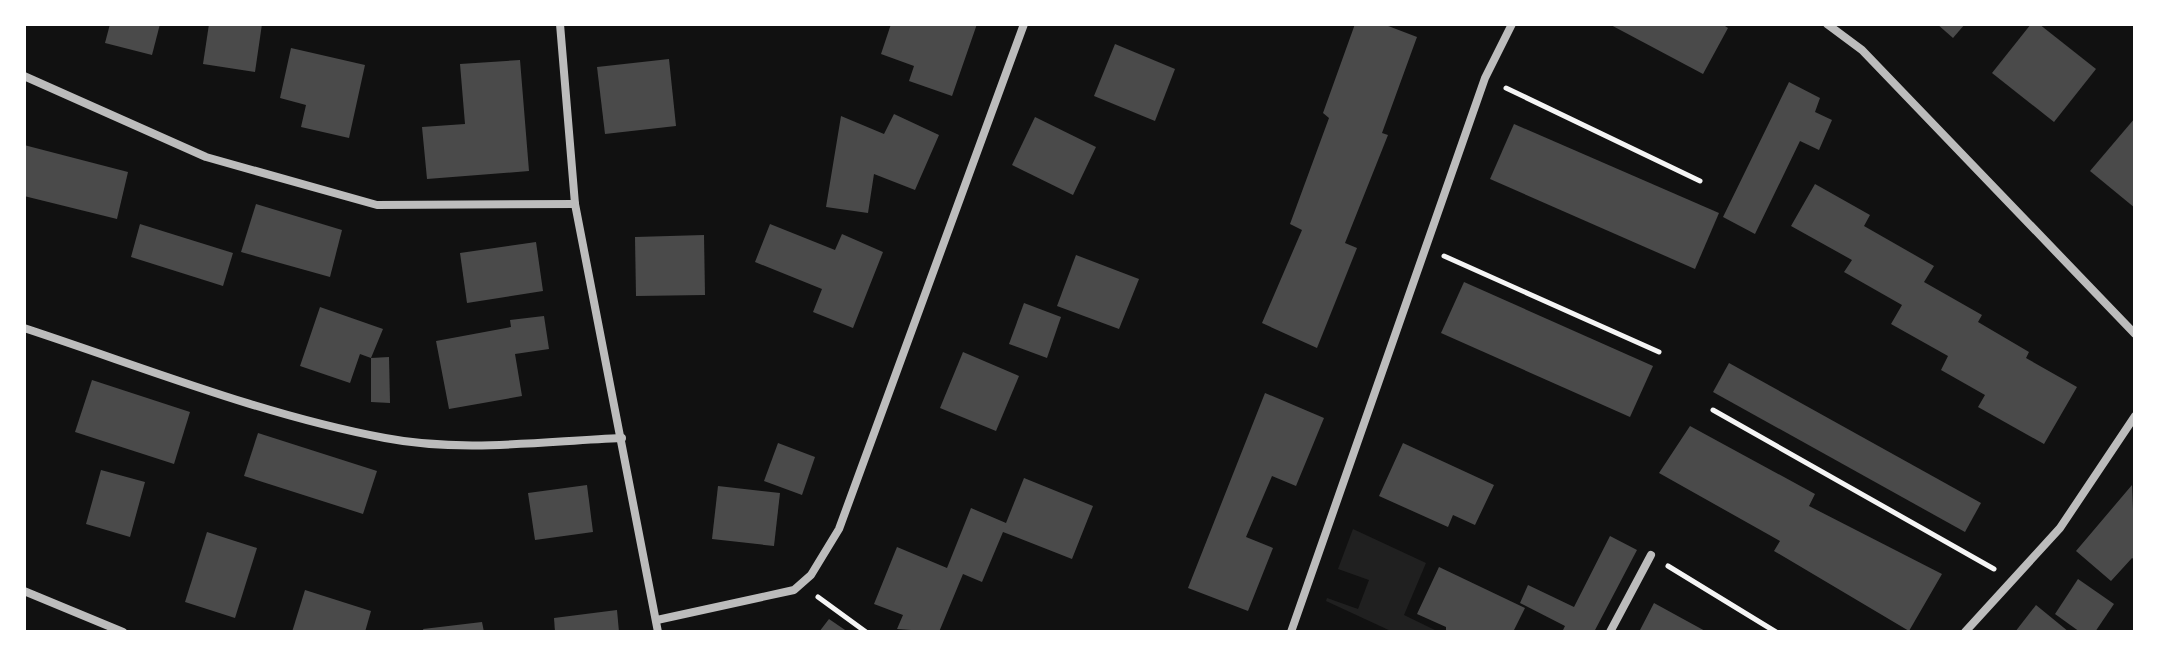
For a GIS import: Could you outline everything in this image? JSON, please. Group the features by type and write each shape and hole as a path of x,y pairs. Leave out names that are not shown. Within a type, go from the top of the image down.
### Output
{"street":[{"path":"560,24 575,204 658,632"},
{"path":"657,620 783,594 802,585 822,560 839,529 1024,24"},
{"path":"1291,632 1485,78 1512,24"},
{"path":"1827,24 1862,50 2135,334"},
{"path":"24,76 206,157 377,205 575,204"},
{"path":"24,328 268,409 386,439 446,445 622,438"},
{"path":"1965,632 2060,528 2135,416"},
{"path":"1610,632 1651,555"},
{"path":"24,591 123,632"}],"path":[{"path":"1485,78 1700,181"},
{"path":"1424,247 1659,352"},
{"path":"1713,410 2013,580"},
{"path":"1651,555 1776,632"},
{"path":"802,585 866,632"}],"shaded area":[{"path":"1353,529 1426,563 1404,615 1439,632 1393,632 1326,601 1327,598 1358,609 1369,580 1338,569"}],"building":[{"path":"110,24 160,24 152,55 105,43"},
{"path":"209,24 262,24 255,72 203,64"},
{"path":"891,24 977,24 952,96 909,81 914,66 881,54"},
{"path":"1355,24 1383,24 1417,37 1382,133 1388,135 1345,243 1357,248 1317,348 1262,323 1302,230 1290,224 1329,118 1323,113"},
{"path":"1609,24 1722,24 1728,28 1703,74"},
{"path":"1937,24 1965,24 1953,38"},
{"path":"2031,24 2039,24 2096,69 2054,122 1992,73"},
{"path":"1115,44 1175,69 1155,121 1094,96"},
{"path":"291,48 365,65 349,138 301,127 306,105 280,98"},
{"path":"669,59 676,126 605,134 597,67"},
{"path":"520,60 529,171 427,179 422,127 465,124 460,64"},
{"path":"1789,82 1820,98 1815,112 1832,120 1819,150 1800,141 1755,234 1723,217"},
{"path":"894,114 939,135 915,190 874,174 868,213 826,207 841,116 884,134"},
{"path":"1035,117 1096,147 1073,195 1012,165"},
{"path":"2135,118 2135,208 2090,171"},
{"path":"1514,124 1719,213 1695,269 1490,179"},
{"path":"24,145 128,172 117,219 24,196"},
{"path":"1815,184 1870,215 1864,226 1934,266 1924,282 1982,315 1978,322 2029,352 2026,358 2077,387 2044,444 1978,407 1985,395 1941,370 1948,356 1891,324 1902,305 1844,272 1852,260 1791,226"},
{"path":"256,204 342,230 330,277 241,252"},
{"path":"140,224 233,253 223,286 131,257"},
{"path":"770,224 835,250 842,234 883,252 853,328 813,312 822,289 755,262"},
{"path":"704,235 705,295 636,296 635,237"},
{"path":"536,242 543,291 467,303 460,253"},
{"path":"1076,255 1139,279 1119,329 1057,306"},
{"path":"1464,282 1653,366 1630,417 1441,333"},
{"path":"1024,303 1061,317 1047,358 1009,344"},
{"path":"320,307 383,329 371,358 360,354 350,383 300,366"},
{"path":"544,316 549,349 515,354 522,396 449,409 436,341 511,327 510,320"},
{"path":"963,352 1019,376 996,431 940,408"},
{"path":"389,357 390,403 371,402 371,358"},
{"path":"1729,363 1981,503 1965,532 1713,392"},
{"path":"92,380 190,412 174,464 75,432"},
{"path":"1265,393 1324,418 1296,486 1272,476 1246,537 1273,548 1248,611 1188,588"},
{"path":"1690,426 1815,494 1809,506 1942,574 1909,631 1774,551 1780,541 1659,473"},
{"path":"258,433 377,471 363,514 244,476"},
{"path":"778,443 815,457 802,495 764,481"},
{"path":"1403,443 1494,485 1475,525 1453,515 1448,527 1379,496"},
{"path":"101,470 145,482 130,537 86,524"},
{"path":"1024,478 1093,506 1072,559 1003,532 982,582 963,574 939,632 897,629 903,615 874,604 897,547 947,568 971,508 1006,523"},
{"path":"587,485 593,532 535,540 528,493"},
{"path":"2132,485 2135,560 2132,558 2111,581 2076,551"},
{"path":"718,486 780,493 774,546 712,539"},
{"path":"207,532 257,548 235,618 185,602"},
{"path":"1610,536 1637,550 1594,632 1562,632 1565,626 1520,603 1528,585 1574,607"},
{"path":"1439,567 1525,608 1513,632 1446,632 1446,627 1417,614"},
{"path":"2078,579 2114,604 2095,632 2080,632 2055,614"},
{"path":"305,590 371,611 365,632 292,632"},
{"path":"1654,603 1685,620 1707,632 1639,632"},
{"path":"2036,605 2069,632 2015,632"},
{"path":"617,610 619,632 555,632 554,618"},
{"path":"829,619 848,632 819,632"},
{"path":"482,622 484,632 424,632 423,629"}]}
